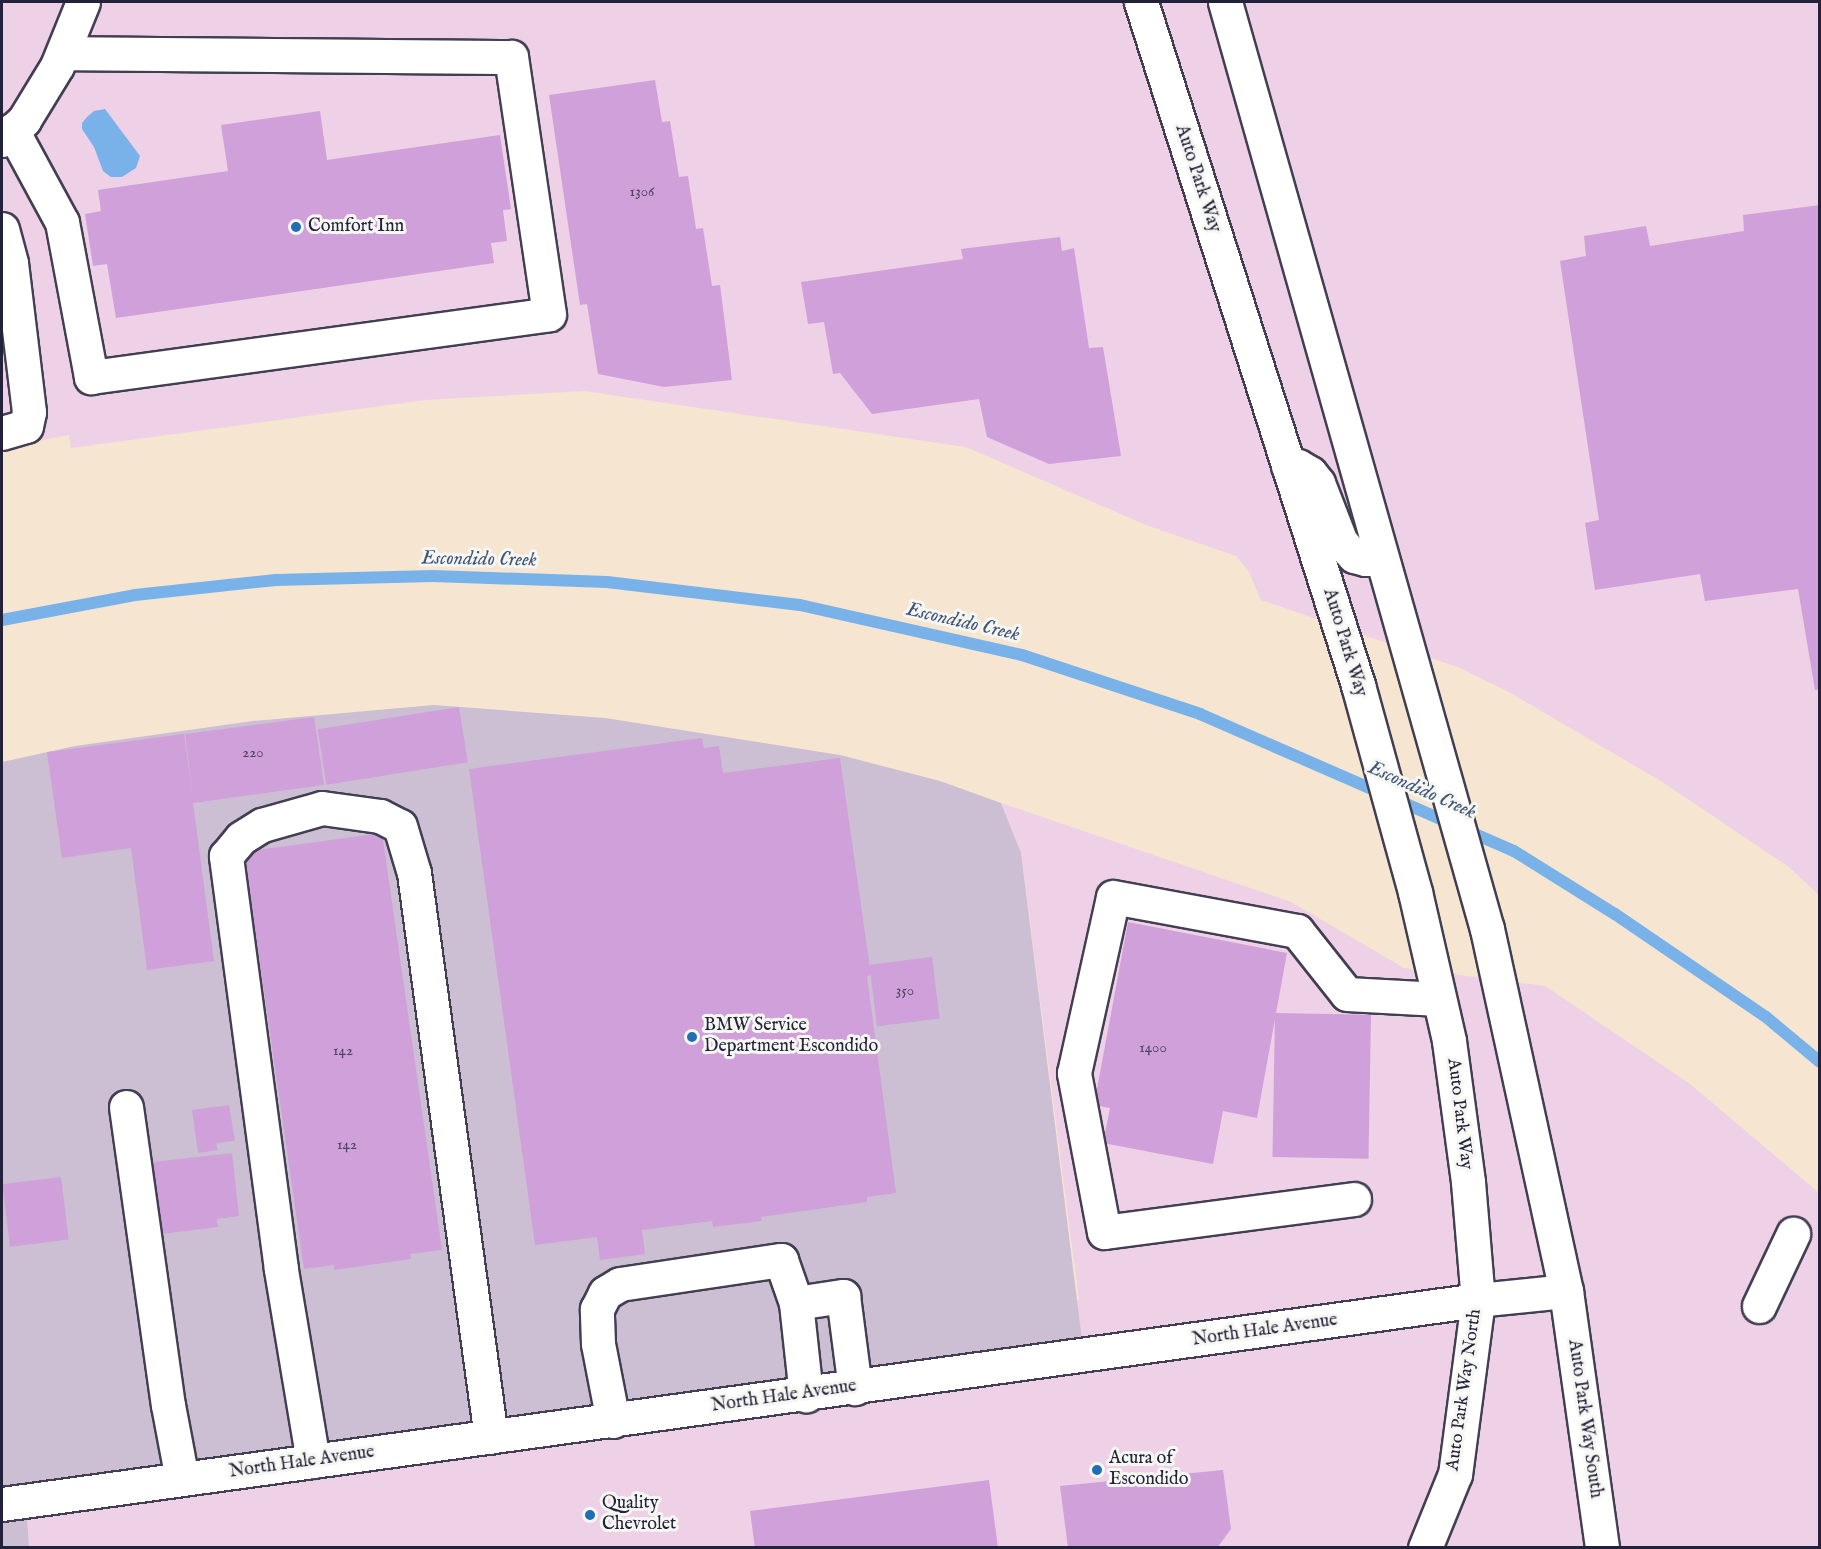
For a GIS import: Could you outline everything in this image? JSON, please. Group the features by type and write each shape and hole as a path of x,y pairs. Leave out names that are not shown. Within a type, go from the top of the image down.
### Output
{"main road":[{"path":"64,53 511,57 549,314 92,377 62,222 7,135 24,120 64,53 83,2"},
{"name":"Auto Park Way","path":"1141,2 1358,685 1415,892 1449,1041 1478,1300"},
{"path":"1225,2 1487,929 1566,1291"},
{"path":"2,229 11,263 29,412 27,426 2,433"},
{"path":"1288,466 1299,466 1314,478 1341,542 1354,556 1382,560"},
{"path":"313,1461 281,1269 226,856 241,837 262,825 322,808 380,816 400,826 414,873 491,1437"},
{"path":"1354,1199 1104,1232 1074,1074 1113,897 1297,931 1347,994 1439,999"},
{"path":"126,1107 168,1405 182,1479"},
{"path":"1759,1306 1793,1234"},
{"path":"613,1421 598,1344 597,1309 605,1293 620,1284 781,1260 796,1303 806,1395"},
{"name":"North Hale Avenue","path":"2,1504 806,1395 1478,1300 1566,1291"},
{"name":"Auto Park Way South","path":"1566,1291 1602,1548"},
{"path":"796,1303 843,1296 855,1388"},
{"name":"Auto Park Way North","path":"1425,1548 1455,1474 1478,1300"}],"shaded area":[{"path":"2,2 1819,2 1819,895 1789,867 1664,783 1509,692 1460,668 1261,600 1248,570 1236,556 1146,525 966,447 584,391 425,400 71,448 69,435 2,448"},
{"path":"434,705 605,718 840,755 940,781 1001,803 1021,853 1084,1356 26,1501 29,1547 2,1547 2,762 75,746 253,721"},
{"path":"1001,803 1291,902 1404,968 1545,986 1690,1084 1819,1193 1819,1547 29,1548 26,1501 1079,1300 1021,853"}],"water":[{"path":"105,109 140,156 136,168 122,177 111,177 103,171 94,147 82,129 82,123 87,117 94,111"}],"building":[{"path":"655,80 662,122 670,121 679,177 688,176 696,229 703,228 712,286 720,285 732,380 664,387 598,374 587,304 580,305 549,95"},
{"name":"Comfort Inn","path":"320,111 327,160 500,135 511,209 503,210 507,241 491,243 494,263 116,318 107,264 93,266 85,214 101,211 98,190 228,171 221,125"},
{"path":"1820,205 1820,689 1815,690 1798,589 1705,601 1700,574 1595,590 1585,523 1599,520 1560,261 1586,256 1584,236 1646,226 1650,246 1744,231 1743,215"},
{"path":"1060,237 1062,251 1074,248 1089,348 1103,347 1121,456 1049,464 987,437 979,399 872,414 840,373 833,374 824,322 808,324 801,282 963,259 961,249"},
{"path":"459,707 468,762 327,785 318,729"},
{"path":"314,717 324,785 193,803 214,961 147,970 131,848 62,858 47,752 184,734 193,798 185,734"},
{"name":"BMW Service Department Escondido","path":"702,738 704,748 719,746 723,773 840,758 871,975 867,976 896,1193 867,1197 867,1202 761,1217 762,1221 713,1227 712,1221 642,1230 645,1254 600,1260 597,1237 535,1245 469,769"},
{"path":"382,833 442,1250 410,1254 411,1259 334,1270 334,1265 304,1269 244,852"},
{"path":"1128,922 1287,953 1257,1118 1223,1111 1213,1164 1103,1143 1110,1108 1094,1105"},
{"path":"932,957 940,1019 877,1026 869,965"},
{"path":"1275,1013 1371,1015 1368,1159 1272,1157"},
{"path":"229,1105 235,1141 216,1143 218,1150 198,1153 192,1110"},
{"path":"232,1153 239,1216 217,1219 218,1227 161,1234 153,1162"},
{"path":"61,1177 69,1240 10,1247 2,1184"},
{"path":"1223,1470 1231,1529 1217,1548 1068,1548 1060,1486"},
{"path":"989,1480 998,1548 755,1548 750,1511"}],"waterway":[{"name":"Escondido Creek","path":"2,620 135,595 276,580 433,576 607,582 800,605 1022,655 1200,714 1514,851 1615,914 1766,1017 1820,1062"}],"place":[{"name":"Comfort Inn","path":"296,227"},
{"name":"BMW Service Department Escondido","path":"692,1037"},
{"name":"Acura of Escondido","path":"1097,1470"},
{"name":"Quality Chevrolet","path":"590,1515"}]}
